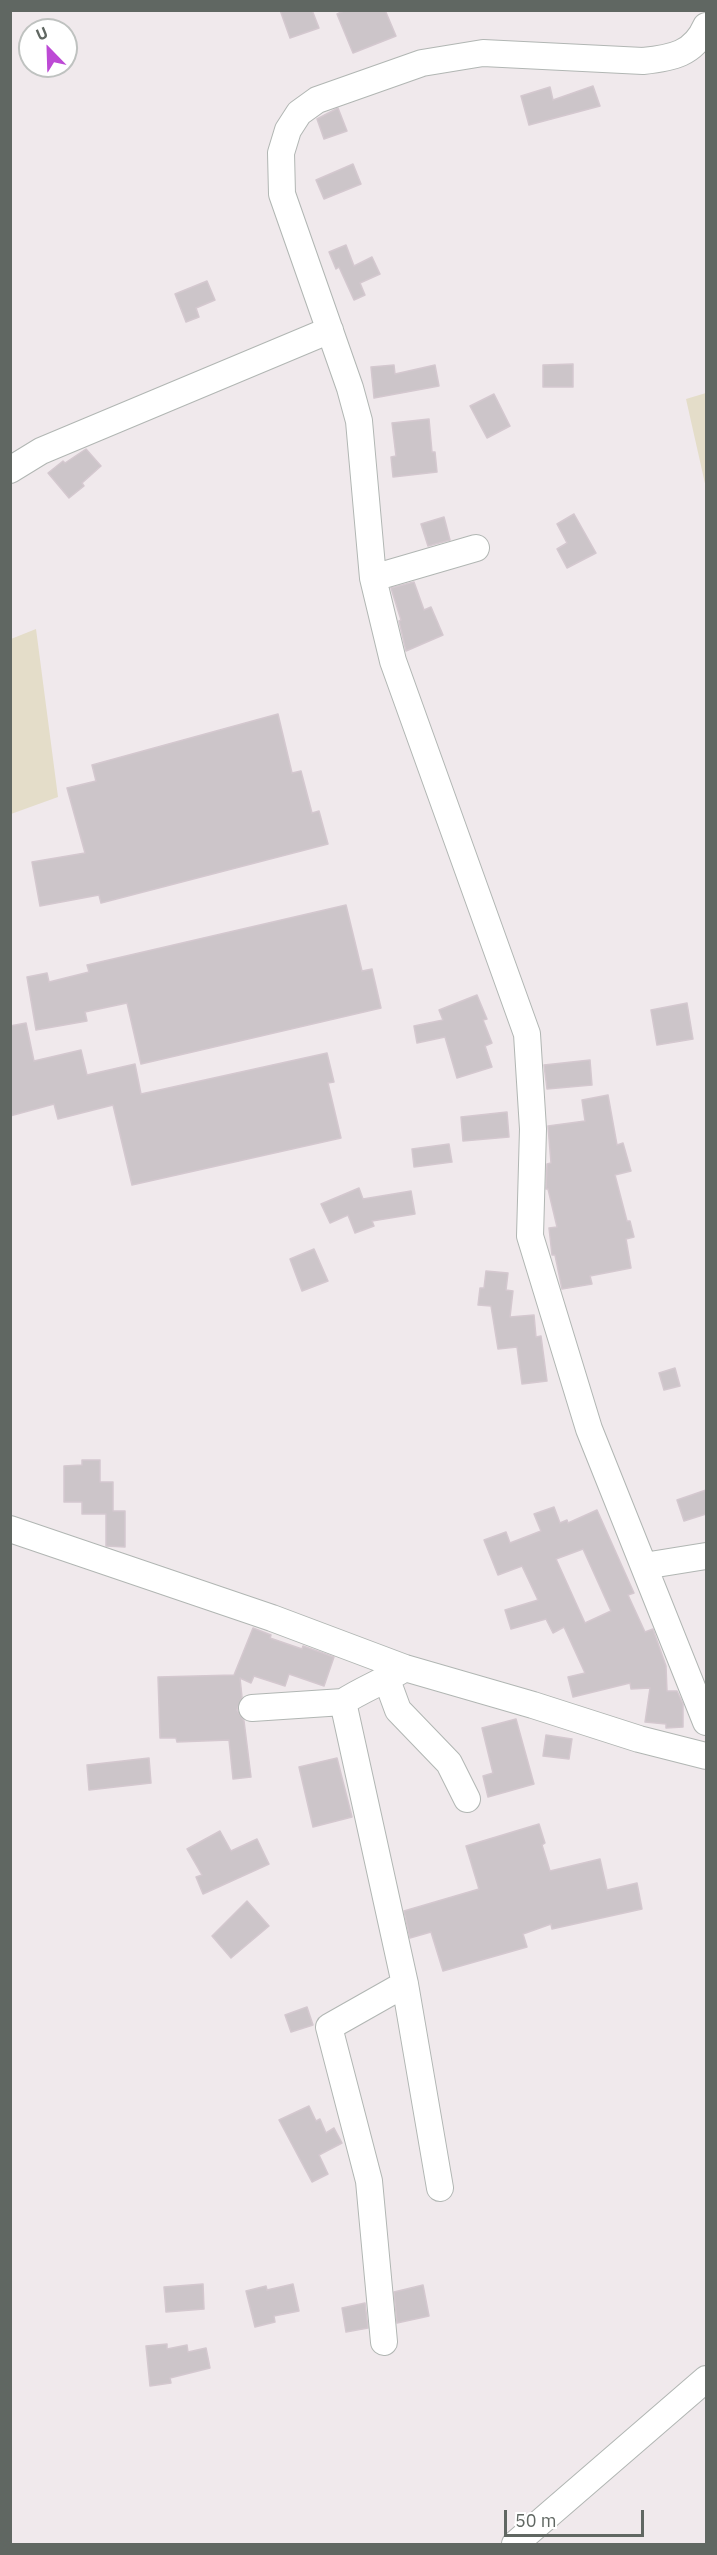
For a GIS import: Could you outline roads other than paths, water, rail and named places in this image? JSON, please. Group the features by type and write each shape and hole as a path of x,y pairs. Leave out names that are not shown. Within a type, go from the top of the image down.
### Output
{"street":[{"path":"704,36 668,58 643,61 483,52 422,63 317,100 299,113 288,130 281,153 282,194 359,421 373,578 393,661 527,1034 533,1130 530,1236 589,1429 706,1722"},
{"path":"10,470 41,451 330,330"},
{"path":"373,578 476,548"},
{"path":"10,1529 272,1618 396,1674 533,1705 639,1739 706,1756"},
{"path":"644,1566 706,1556"},
{"path":"252,1708 343,1702 365,1688 396,1674"},
{"path":"396,1674 398,1710 449,1763 467,1800"},
{"path":"343,1702 405,1984 440,2188"},
{"path":"384,2342 369,2181 329,2027 405,1984"},
{"path":"515,2544 706,2379"}]}
